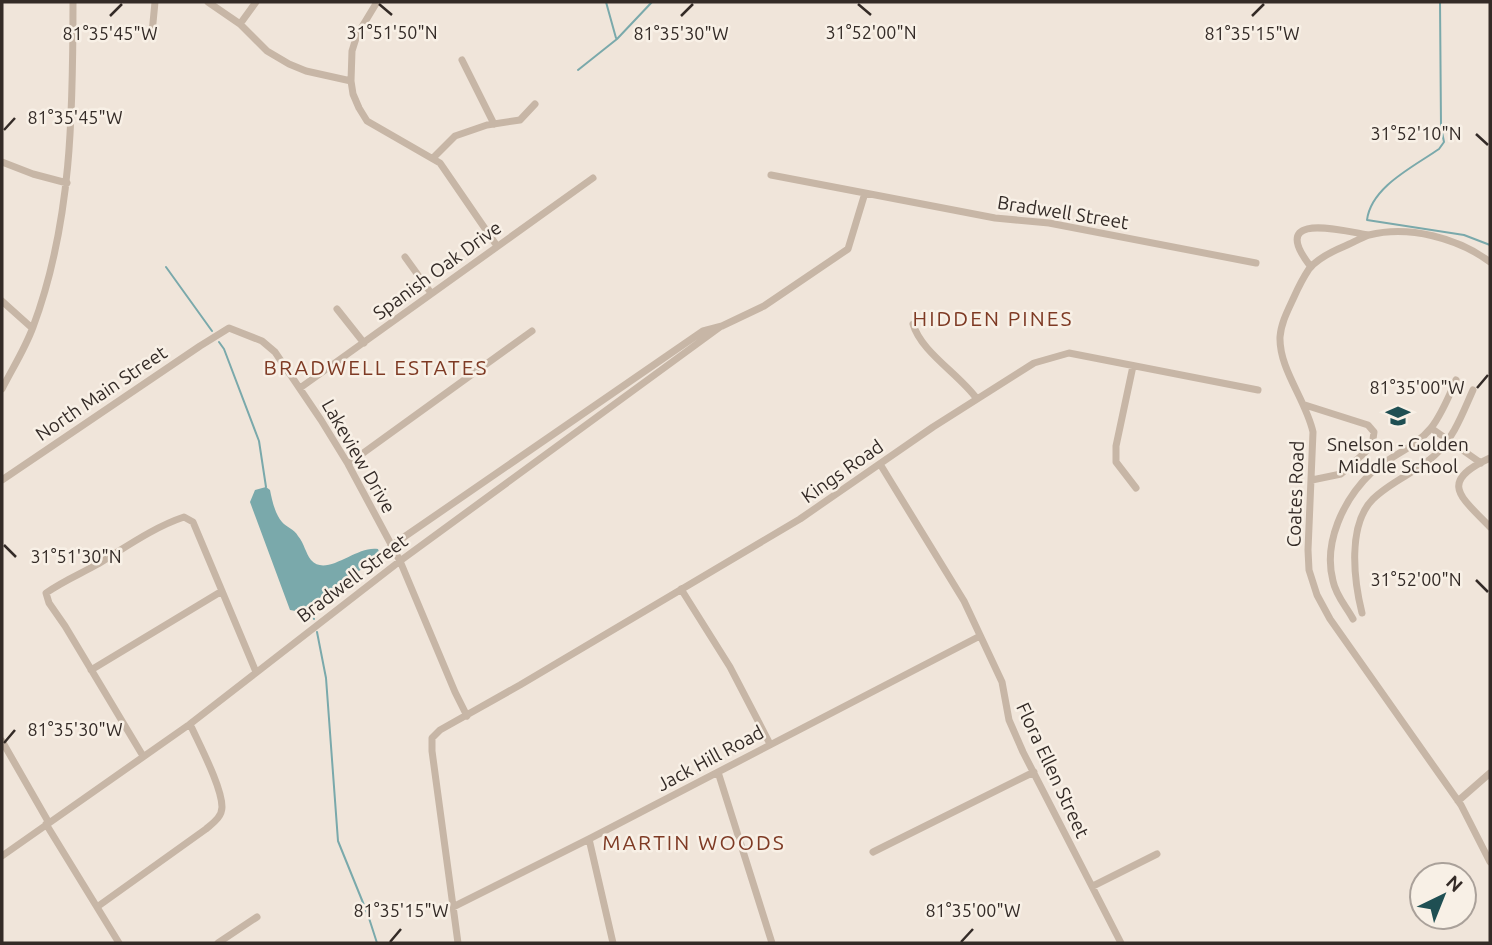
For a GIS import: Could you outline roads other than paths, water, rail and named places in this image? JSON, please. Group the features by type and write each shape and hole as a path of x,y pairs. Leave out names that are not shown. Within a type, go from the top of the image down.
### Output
{"street":[{"path":"2,389 32,328 53,258 67,183 73,68 73,2"},
{"path":"152,33 155,2"},
{"path":"208,2 240,24 267,51 289,64 306,71 351,81"},
{"path":"240,24 256,2"},
{"path":"377,2 357,35 352,51 353,94 367,121 440,163 497,246"},
{"path":"462,60 494,124"},
{"path":"433,158 447,141 466,130 520,120 535,104"},
{"path":"2,162 67,183"},
{"name":"Bradwell Street","path":"771,175 995,218 1049,223 1256,263"},
{"name":"Spanish Oak Drive","path":"300,387 593,178"},
{"name":"Bradwell Street","path":"2,856 190,724 400,561 722,326 771,302 848,249 865,193"},
{"path":"1311,267 1298,251 1296,242 1298,235 1305,230 1312,227 1330,228 1369,236"},
{"name":"Coates Road","path":"1490,262 1478,253 1436,237 1403,232 1369,236 1333,251 1311,267 1284,318 1280,337 1281,352 1290,380 1305,405 1313,432 1308,550 1309,570 1317,595 1330,619 1458,800 1490,862"},
{"path":"405,257 430,293"},
{"path":"2,301 32,328"},
{"path":"337,309 364,342"},
{"path":"913,324 916,336 962,380 977,399"},
{"name":"Bradwell Street","path":"391,546 704,331 722,326"},
{"name":"Lakeview Drive","path":"219,335 229,328 262,341 275,352 300,387 348,464 400,561 467,716"},
{"path":"348,464 532,331"},
{"name":"North Main Street","path":"2,480 219,335"},
{"name":"Kings Road","path":"453,907 432,751 432,738 440,730 800,519 1034,363 1069,353 1258,390"},
{"path":"1133,366 1116,446 1116,462 1136,488"},
{"path":"1353,619 1342,603 1333,581 1330,552 1340,516 1371,472 1409,447 1431,428 1456,380"},
{"path":"1362,613 1353,556 1360,523 1372,499 1436,455 1448,440 1473,390"},
{"path":"1305,405 1368,425 1375,437 1372,446 1341,474 1312,480"},
{"path":"1431,428 1481,463"},
{"path":"1490,458 1465,472 1459,487 1462,498 1490,527"},
{"name":"Flora Ellen Street","path":"880,464 964,601 1002,681 1009,720 1122,943"},
{"path":"143,756 54,611 46,593 62,581 94,566 169,522 184,517 194,522 256,672"},
{"path":"681,589 730,667 770,744"},
{"path":"91,670 222,591"},
{"name":"Jack Hill Road","path":"453,907 980,636"},
{"path":"97,907 206,829 220,816 222,808 217,788 190,724"},
{"path":"2,741 47,823 120,943"},
{"path":"718,772 772,943"},
{"path":"873,852 1034,772"},
{"path":"1458,800 1490,773"},
{"path":"589,839 613,943"},
{"path":"1093,886 1157,854"},
{"path":"453,907 458,943"},
{"path":"218,943 257,917"}],"water":[{"path":"266,487 270,490 280,519 296,534 309,558 318,565 333,563 369,549 378,549 380,555 376,561 345,579 301,612 290,610 250,502 255,490"}],"waterway":[{"path":"606,2 616,38"},
{"path":"578,70 617,39 652,2"},
{"path":"1440,2 1441,127 1444,142 1439,149 1385,188 1370,208 1367,220 1464,235 1490,245"},
{"path":"166,267 212,331"},
{"path":"219,342 259,441 266,487"},
{"path":"310,606 314,619"},
{"path":"317,632 326,678 338,841 377,943"}],"place":[{"name":"Snelson - Golden Middle School","path":"1398,416"}],"district":[{"name":"HIDDEN PINES","path":"993,319"},
{"name":"BRADWELL ESTATES","path":"376,368"},
{"name":"MARTIN WOODS","path":"694,843"}]}
